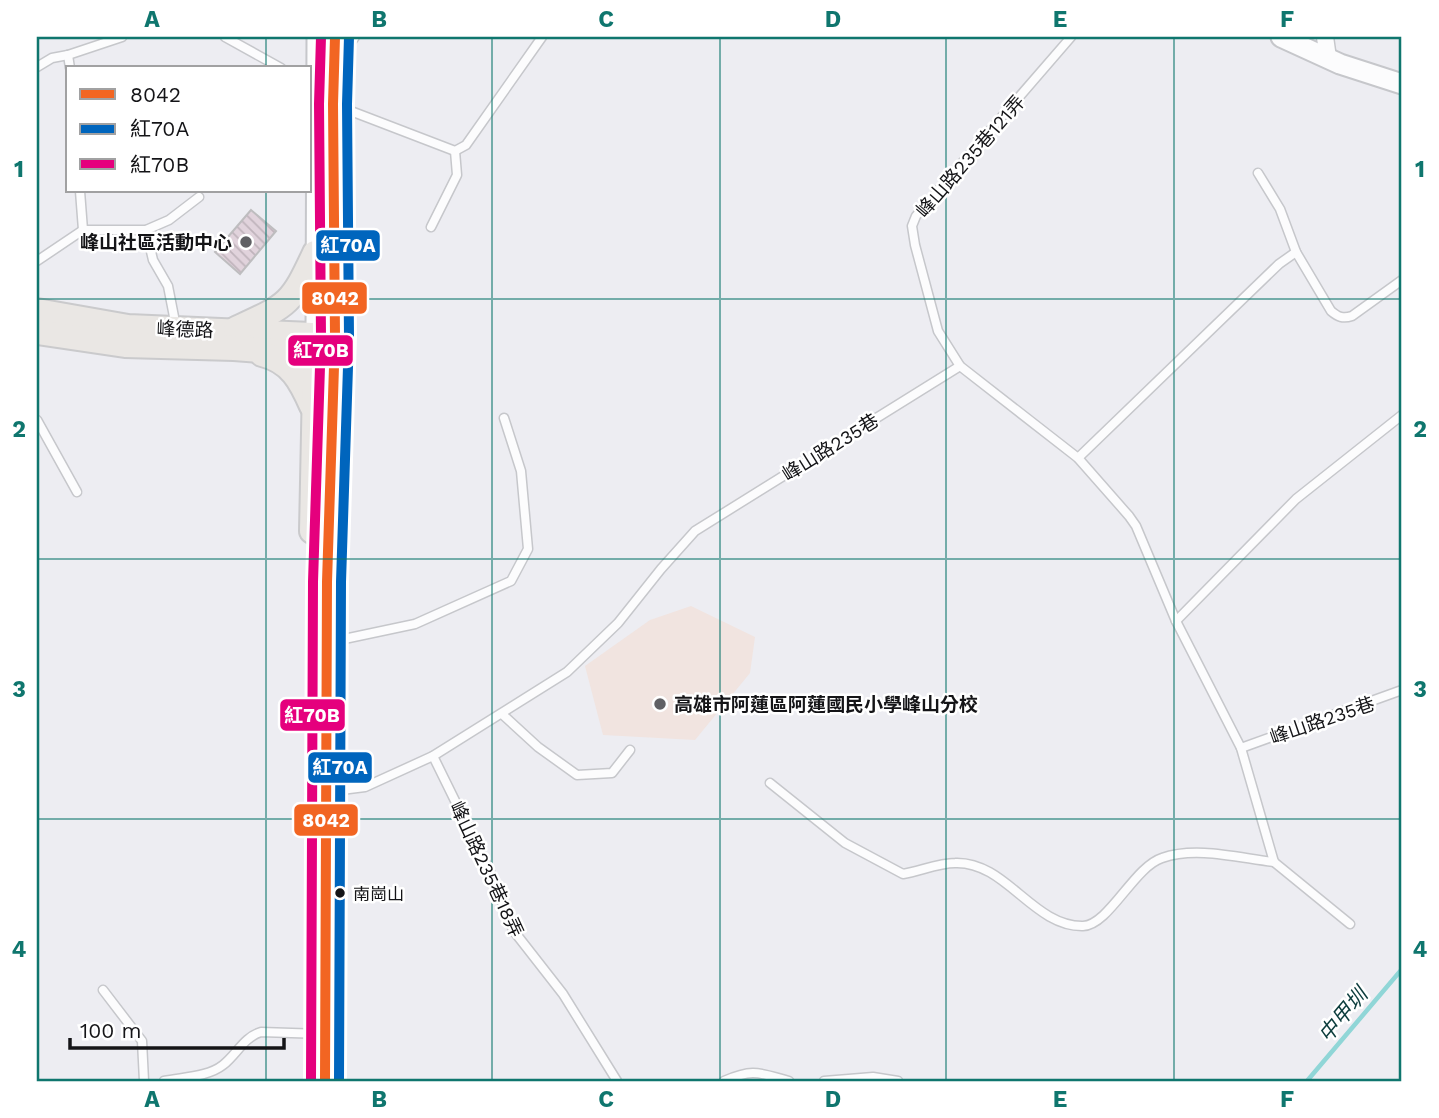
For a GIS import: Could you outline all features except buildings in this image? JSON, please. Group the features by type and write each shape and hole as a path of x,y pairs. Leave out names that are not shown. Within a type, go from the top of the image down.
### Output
{"main road":[{"path":"233,340 285,305 298,289 315,253"},
{"name":"峰德路","path":"37,311 128,327 176,330 233,340"},
{"name":"峰德路","path":"37,332 125,345 233,340 325,345"},
{"path":"233,340 271,356 286,366 300,379 314,411"},
{"path":"309,1081 317,1034 319,793 314,411 325,345"},
{"path":"319,793 327,643 325,345"},
{"path":"317,1034 325,1081"}],"street":[{"path":"317,37 319,75 315,253 325,345"},
{"path":"325,345 333,104 319,75 335,37"},
{"path":"1281,37 1328,58 1402,84"},
{"path":"1325,37 1328,58"}],"lane":[{"path":"37,67 52,58 122,37"},
{"path":"225,37 277,66"},
{"path":"319,75 355,37"},
{"path":"333,104 455,151 466,145 542,37"},
{"name":"峰山路235巷121弄","path":"960,366 938,331 912,226 916,216 1071,37"},
{"path":"68,55 69,66"},
{"path":"431,227 457,175 455,151"},
{"path":"1258,173 1280,208 1296,252 1331,311 1337,316 1352,316 1402,280"},
{"path":"80,192 83,230"},
{"path":"37,261 83,230 146,230 169,220 199,197"},
{"path":"146,230 153,260 168,286 176,330"},
{"path":"1077,458 1279,264 1296,252"},
{"path":"960,366 1077,458 1136,526 1176,621 1241,748 1274,862"},
{"name":"峰山路235巷","path":"319,793 365,787 433,756 567,672 618,623 695,531 960,366"},
{"path":"1176,621 1296,499 1402,415"},
{"path":"327,643 415,624 511,581 528,549 521,471 505,418"},
{"path":"37,420 77,492"},
{"name":"峰山路235巷","path":"1241,748 1402,691"},
{"path":"502,714 538,747 577,775 612,773 631,750"},
{"name":"峰山路235巷18弄","path":"433,756 491,874 513,930 563,994 617,1081"},
{"path":"770,783 845,843 903,874 957,862 986,870 1048,915 1065,924 1085,926 1099,920 1150,863 1164,857 1196,853 1274,862 1350,924"},
{"path":"103,990 142,1041 144,1081"},
{"path":"164,1081 210,1072 223,1066 253,1034 317,1034"},
{"path":"724,1081 746,1072 757,1072 789,1081"},
{"path":"824,1081 873,1077 898,1081"}],"shaded area":[{"name":"高雄市阿蓮區阿蓮國民小學峰山分校","path":"691,606 755,637 750,673 695,740 603,735 585,666 650,620"}],"waterway":[{"name":"中甲圳","path":"1307,1081 1402,969"}],"transit line":[{"name":"紅70B","path":"311,1081 313,582 321,336 321,37"},
{"name":"8042","path":"325,1081 327,582 335,336 335,37"},
{"name":"紅70A","path":"339,1081 341,582 349,336 349,37"}],"place":[{"name":"峰山社區活動中心","path":"246,242"},
{"name":"高雄市阿蓮區阿蓮國民小學峰山分校","path":"660,704"},
{"name":"南崗山","path":"340,893"}]}
